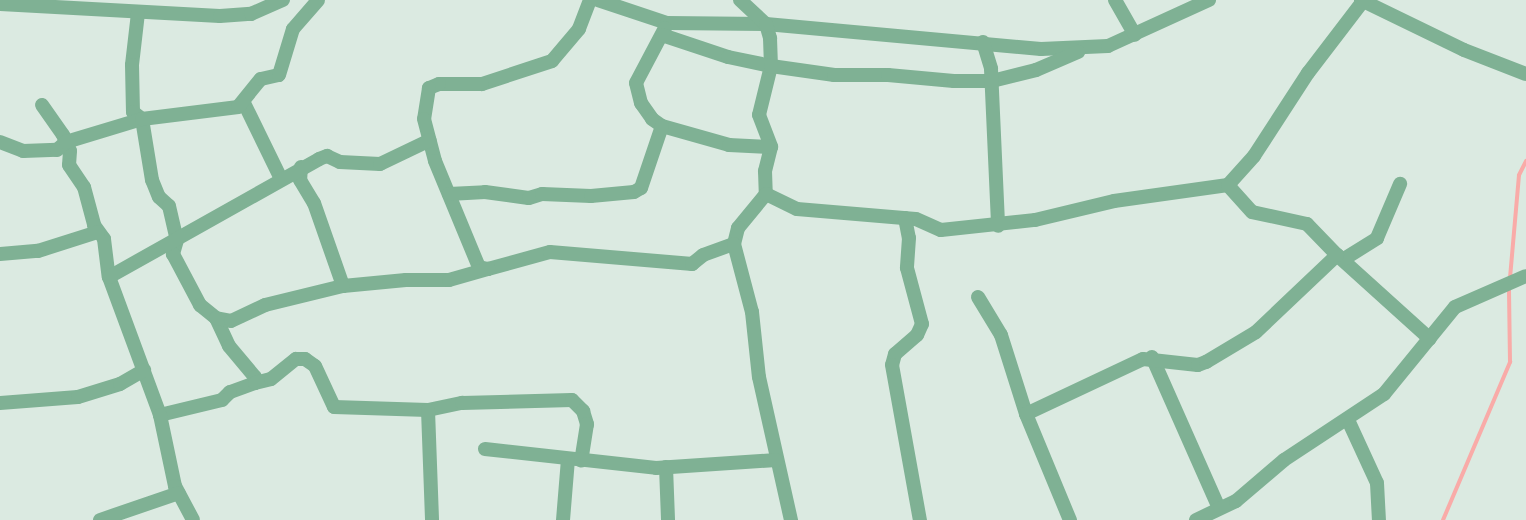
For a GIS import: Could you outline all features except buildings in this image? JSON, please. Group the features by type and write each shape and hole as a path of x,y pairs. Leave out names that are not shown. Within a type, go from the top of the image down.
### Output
{"street":[{"path":"0,4 41,3 138,13 251,14 284,0"},
{"path":"0,142 23,151 57,150 66,142 142,119 234,108 244,103 261,79 279,75 293,29 318,0"},
{"path":"488,269 479,267 475,260 430,140 424,119 429,88 439,84 482,84 552,61 579,29 590,0"},
{"path":"598,0 664,29 693,47 771,66 834,75 992,81 1036,70 1086,49"},
{"path":"740,0 766,24 771,66 759,115 771,147 765,171 766,194 738,228 734,244 752,312 759,377 791,520"},
{"path":"1115,0 1135,35"},
{"path":"664,29 696,25 766,24 1041,49 1086,49 1108,46 1209,0"},
{"path":"766,194 797,209 905,218 941,230 999,226 1078,213 1114,201 1228,184 1254,156 1308,73 1362,1 1464,50 1526,74"},
{"path":"138,13 131,104 133,112 142,119 152,180 159,197 169,206 177,240 173,254 200,305 216,318 230,346 255,377 255,383"},
{"path":"693,47 696,25"},
{"path":"664,29 636,83 641,103 662,126 729,145 771,147"},
{"path":"983,42 992,81 999,226"},
{"path":"244,103 281,179"},
{"path":"42,105 66,142 70,151 69,165 84,187 98,232 106,246 109,277 160,415 179,494 193,520"},
{"path":"449,194 485,192 529,198 542,194 591,196 634,192 641,188 662,126"},
{"path":"109,277 301,167 327,156 340,162 380,164 430,140"},
{"path":"301,167 300,180 314,203 343,286"},
{"path":"1228,184 1252,212 1307,224 1430,339"},
{"path":"1026,414 1137,360 1152,357 1198,365 1256,332 1340,257 1377,237 1400,184"},
{"path":"905,218 909,238 907,268 922,324 917,335 895,354 892,364 920,520"},
{"path":"0,254 38,251 98,232"},
{"path":"216,318 231,321 265,305 343,286 406,279 449,280 550,252 692,264 703,255 734,244"},
{"path":"1196,520 1260,484 1284,460 1348,420 1384,394 1455,307 1526,276"},
{"path":"978,297 1001,335 1026,414 1070,520"},
{"path":"1152,357 1220,508"},
{"path":"160,415 222,400 236,388 271,379 296,359 305,358 315,366 334,407 428,410 462,403 573,400 583,411 587,424 574,460 563,520"},
{"path":"0,403 78,397 120,384 144,370"},
{"path":"428,410 432,520"},
{"path":"1348,420 1377,483 1379,520"},
{"path":"485,449 666,468 776,460"},
{"path":"666,468 668,520"},
{"path":"100,520 179,494"}],"waterway":[{"path":"1510,278 1519,175 1526,161"},
{"path":"1443,520 1510,362 1509,286"}]}
